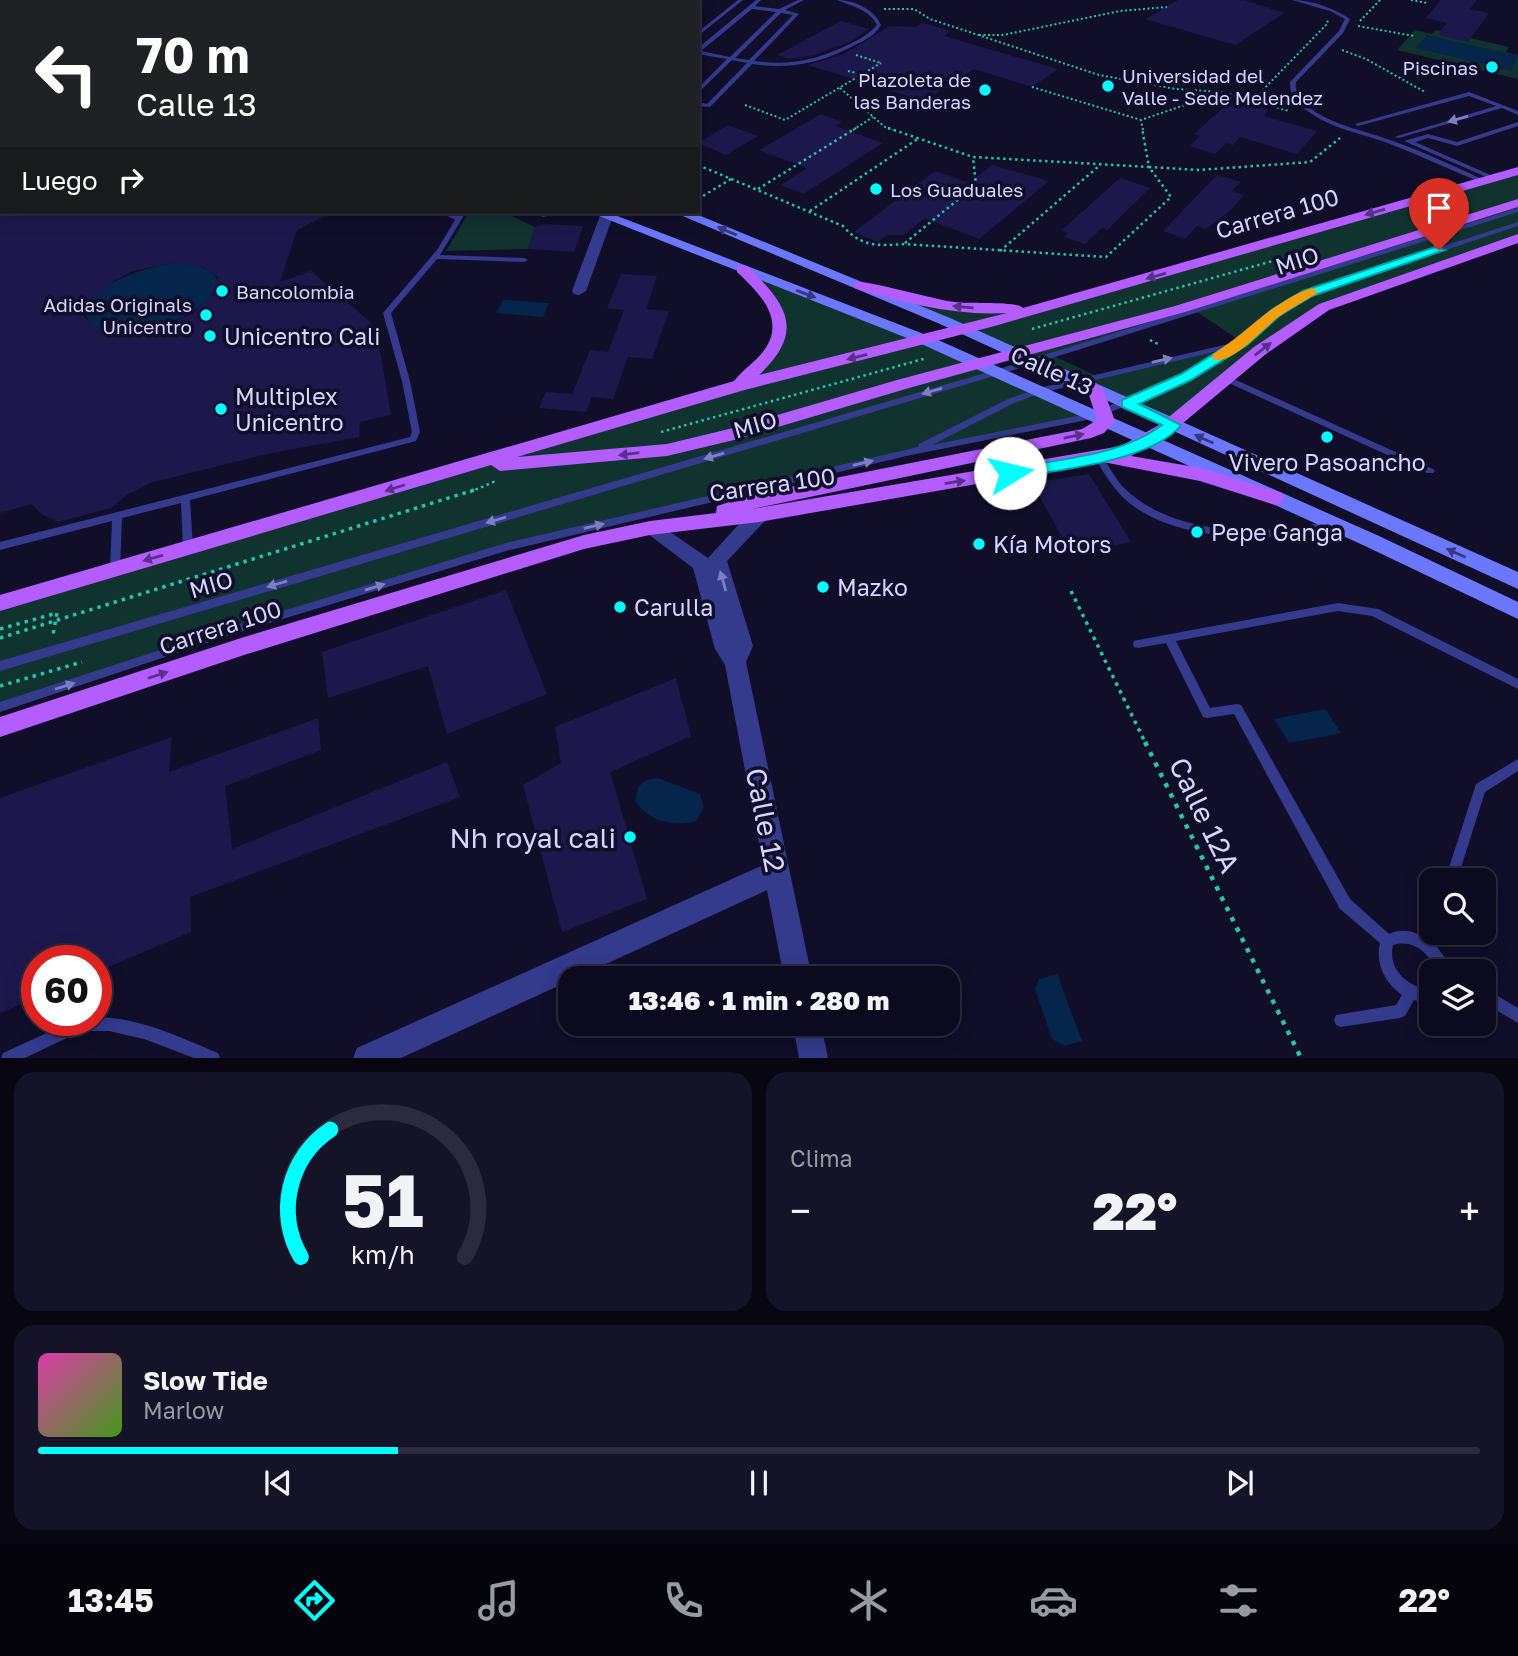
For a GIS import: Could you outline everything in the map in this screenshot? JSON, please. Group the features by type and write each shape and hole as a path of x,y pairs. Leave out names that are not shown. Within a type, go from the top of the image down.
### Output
{"main road":[{"name":"Carrera 100","path":"0,603 737,386 964,330 1518,171"},
{"path":"460,468 667,450 734,434 979,364 1025,357 1518,203"},
{"name":"Calle 13","path":"601,214 923,339 1101,416 1518,611"},
{"name":"Calle 13","path":"685,214 859,285 1076,381 1095,382 1127,404 1518,581"},
{"name":"Carrera 100","path":"0,727 493,568 650,528 759,516 1099,458 1151,441 1297,322 1324,307 1516,241"},
{"path":"737,386 766,362 778,344 782,327 777,307 742,269"},
{"path":"859,285 927,303 965,308 1018,308 1079,298"},
{"path":"697,521 754,500 1085,434 1098,429 1101,416 1095,382"},
{"path":"1099,458 1201,475 1275,498"}],"street":[{"path":"579,291 601,214"},
{"name":"Calle 12","path":"735,662 741,646 717,559 759,516"},
{"name":"Calle 12","path":"650,528 702,564 726,649 735,662 796,966"},
{"path":"367,1058 777,873"},
{"path":"809,1036 814,1058"}],"lane":[{"path":"700,33 741,0"},
{"path":"700,50 759,0"},
{"path":"700,89 780,11 802,0"},
{"path":"700,52 779,66 808,65 873,34 879,26 877,19 867,12 839,0"},
{"path":"1294,0 1332,10 1348,19 1293,82 1293,94 1303,104 1336,124 1387,140 1488,179"},
{"path":"700,104 708,106 797,14 751,7"},
{"path":"1358,124 1472,94 1518,113"},
{"path":"1488,179 1397,136 1502,106"},
{"path":"1409,142 1429,136 1457,144 1518,124"},
{"name":"MIO","path":"0,666 998,372 1025,357 1518,210"},
{"path":"541,214 545,216"},
{"path":"0,546 413,439 416,432 406,381 387,313 435,257 461,216"},
{"name":"MIO","path":"0,707 240,628 506,547 911,452 1101,416 1186,377 1242,342 1274,314 1307,293 1518,224"},
{"path":"435,257 523,260"},
{"name":"MIO","path":"1095,382 1242,342"},
{"path":"1225,378 1430,471"},
{"path":"911,452 1011,401 1076,381"},
{"path":"1099,458 1121,491 1153,511 1192,526 1246,535 1310,531 1334,524"},
{"path":"185,499 188,548"},
{"path":"115,569 117,516"},
{"path":"1138,644 1338,607 1356,607 1374,612 1518,684"},
{"path":"1169,639 1207,713 1237,709 1345,904 1387,941"},
{"path":"1455,868 1480,789 1518,764"},
{"path":"1419,995 1411,993 1390,974 1384,961 1387,941 1395,936 1406,936 1430,948 1437,959"},
{"path":"1341,1020 1400,1011 1411,993"},
{"path":"1496,1002 1518,1016"},
{"path":"8,1058 75,1028 115,1024 151,1033 214,1058"}],"path":[{"path":"1348,19 1360,21 1380,0"},
{"path":"1411,0 1427,3"},
{"path":"974,34 1003,35 1120,11 1167,6"},
{"path":"881,8 916,8 924,11 930,19 1099,75 1176,89 1223,92 1291,112"},
{"path":"1253,100 1328,23 1326,11"},
{"path":"1348,19 1371,31 1414,36"},
{"path":"1327,46 1366,59 1443,101"},
{"path":"745,105 785,120 881,63 841,51"},
{"path":"848,71 861,75"},
{"path":"1032,87 1141,120 1223,92"},
{"path":"840,88 885,127 973,157 1199,170 1310,162 1344,136 1340,134"},
{"path":"758,189 873,117"},
{"path":"700,166 843,226 853,238 873,246 904,244 1106,257 1171,197 1149,167 1141,120"},
{"path":"810,211 919,138"},
{"path":"904,244 976,185 973,157"},
{"path":"1000,252 1099,166"},
{"path":"700,198 731,178"},
{"path":"990,341 1318,248"},
{"path":"1145,337 1160,345"},
{"path":"655,434 952,352"},
{"path":"0,638 463,495 500,480"},
{"name":"Calle 12A","path":"1071,591 1301,1058"},
{"path":"0,629 57,613 48,672"}],"green space":[{"name":"Piscinas","path":"1415,30 1432,34 1436,30 1509,47 1506,52 1518,55 1518,79 1397,50"},
{"path":"1518,171 1518,238 1324,307 1173,425 892,295 1005,309 1044,306","holes":["1197,312 1242,342 1095,375 1051,355"]},
{"path":"468,214 507,214 535,227 528,249 446,251"},
{"path":"742,269 1094,416 911,452 506,547 0,707 0,603 737,386 782,327"}],"water":[{"path":"1427,35 1518,56 1511,71 1416,48"},
{"path":"172,263 201,267 215,276 216,288 206,301 188,314 165,324 139,330 103,329 89,321 86,309 91,298 101,289 132,274"},
{"path":"503,300 549,303 543,317 496,313"},
{"path":"1325,709 1341,733 1289,743 1274,719"},
{"path":"658,778 700,794 704,808 696,821 662,821 641,808 635,801 638,787 646,780"},
{"path":"1057,974 1082,1041 1064,1046 1052,1039 1035,989 1039,979"}],"building":[{"path":"1178,0 1244,0 1284,13 1235,45 1145,19"},
{"path":"1441,0 1477,0 1470,9 1489,13 1468,42 1438,35 1447,23 1426,18"},
{"path":"841,21 869,29 849,42 814,55 790,59 777,55"},
{"path":"923,23 951,31 944,36 1058,69 1032,87 974,69 924,101 808,65 844,54 890,26 915,27"},
{"path":"1229,102 1241,106 1245,103 1269,110 1263,116 1317,131 1297,154 1240,137 1233,145 1226,143 1215,154 1190,146 1200,136 1194,134"},
{"path":"821,114 842,122 835,126 883,143 803,194 781,185 807,168 759,150"},
{"path":"728,125 758,136 726,155 700,142"},
{"path":"992,165 1049,181 979,239 925,218 904,235 887,235 878,242 854,232 935,171 969,183"},
{"path":"1217,175 1241,182 1232,191 1244,195 1231,210 1206,229 1197,226 1185,239 1163,231"},
{"path":"1120,178 1150,188 1107,230 1102,228 1085,244 1064,237 1068,233 1062,230"},
{"path":"0,214 330,214 297,230 280,282 311,271 376,327 391,415 360,422 359,437 267,454 150,483 127,495 111,508 58,522 41,514 32,504 0,513","holes":["172,263 203,267 218,277 215,293 192,314 153,330 132,333 98,328 84,317 90,301 115,280 133,271"]},
{"path":"543,224 583,226 574,252 528,249 535,227"},
{"path":"621,274 657,276 646,309 669,311 652,359 628,357 613,399 592,397 586,412 539,408 546,392 572,394 590,350 608,352 624,310 607,308"},
{"path":"1089,474 1131,542 1071,553 1032,483"},
{"path":"506,590 547,694 447,734 428,666 328,698 322,652"},
{"path":"676,678 691,736 610,772 647,899 562,932 523,785 561,763 555,727"},
{"path":"318,718 321,750 225,786 232,849 447,762 460,797 190,897 191,932 112,965 112,945 21,945 21,1004 0,1013 0,798 172,737 169,772"}],"slow traffic":[{"path":"1218,357 1242,342 1274,314 1312,292"}],"place":[{"name":"Piscinas","path":"1492,67"},
{"name":"Universidad del Valle - Sede Melendez","path":"1108,86"},
{"name":"Plazoleta de las Banderas","path":"985,90"},
{"name":"Los Guaduales","path":"876,189"},
{"name":"Bancolombia","path":"222,291"},
{"name":"Adidas Originals Unicentro","path":"206,315"},
{"name":"Unicentro Cali","path":"210,336"},
{"name":"Multiplex Unicentro","path":"221,409"},
{"name":"Vivero Pasoancho","path":"1327,437"},
{"name":"Pepe Ganga","path":"1197,532"},
{"name":"Kía Motors","path":"979,544"},
{"name":"Mazko","path":"823,587"},
{"name":"Carulla","path":"620,607"},
{"name":"Nh royal cali","path":"630,837"}],"route":[{"path":"1010,473 1099,458 1125,452 1151,441 1173,425 1127,404 1186,377 1242,342 1274,314 1307,293 1439,250"}]}
